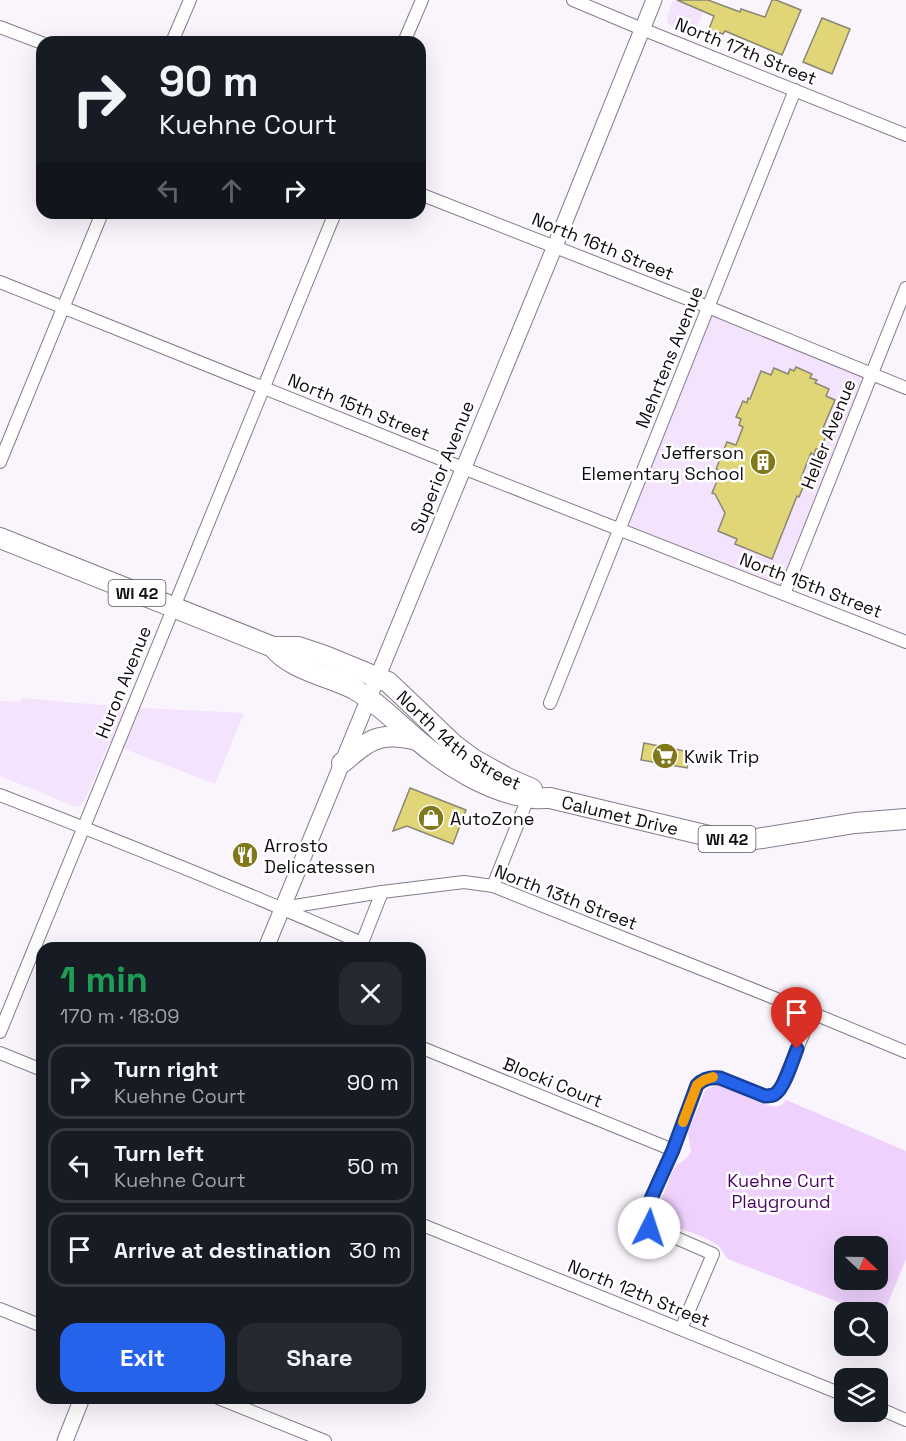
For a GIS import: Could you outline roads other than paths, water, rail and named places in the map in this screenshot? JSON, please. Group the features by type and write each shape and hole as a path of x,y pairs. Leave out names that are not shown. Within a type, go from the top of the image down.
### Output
{"main road":[{"name":"North 14th Street","path":"0,538 273,647 298,647 388,682 453,744 473,759 550,798"},
{"name":"North 14th Street","path":"273,647 277,653 299,667 341,683 368,698 417,740 484,784 528,798 550,798"},
{"path":"342,763 374,739 394,736 417,740"},
{"name":"Calumet Drive","path":"550,798 712,837 734,839 756,839 906,819"}],"street":[{"path":"175,36 190,0"},
{"path":"407,36 422,0"},
{"name":"North 17th Street","path":"573,0 906,135"},
{"name":"Superior Avenue","path":"268,942 654,0"},
{"path":"0,27 36,41"},
{"name":"Mehrtens Avenue","path":"550,703 795,90"},
{"name":"North 16th Street","path":"426,196 906,388"},
{"path":"0,462 100,219"},
{"name":"Huron Avenue","path":"37,942 333,219"},
{"name":"North 15th Street","path":"0,282 619,530 906,642"},
{"name":"Heller Avenue","path":"784,594 906,288"},
{"path":"0,795 282,908 355,942"},
{"path":"493,886 528,798"},
{"name":"North 13th Street","path":"282,908 464,882 493,886 906,1052"},
{"path":"362,942 382,892"},
{"name":"Huron Avenue","path":"0,1032 36,944"},
{"path":"681,1329 713,1254 649,1228 645,1212 673,1150 697,1085 712,1077 720,1078 765,1096 773,1096 782,1085 812,1013"},
{"name":"Blocki Court","path":"426,1049 673,1150"},
{"path":"0,1053 36,1068"},
{"name":"North 12th Street","path":"426,1226 834,1391"},
{"path":"0,1309 36,1324"},
{"path":"64,1441 79,1404"},
{"path":"233,1404 324,1441"},
{"path":"888,1412 906,1420"}],"place":[{"name":"Jefferson Elementary School","path":"763,462"},
{"name":"Kwik Trip","path":"665,756"},
{"name":"AutoZone","path":"431,818"},
{"name":"Arrosto Delicatessen","path":"245,855"}],"park label":[{"name":"Kuehne Curt Playground","path":"781,1190"}]}
